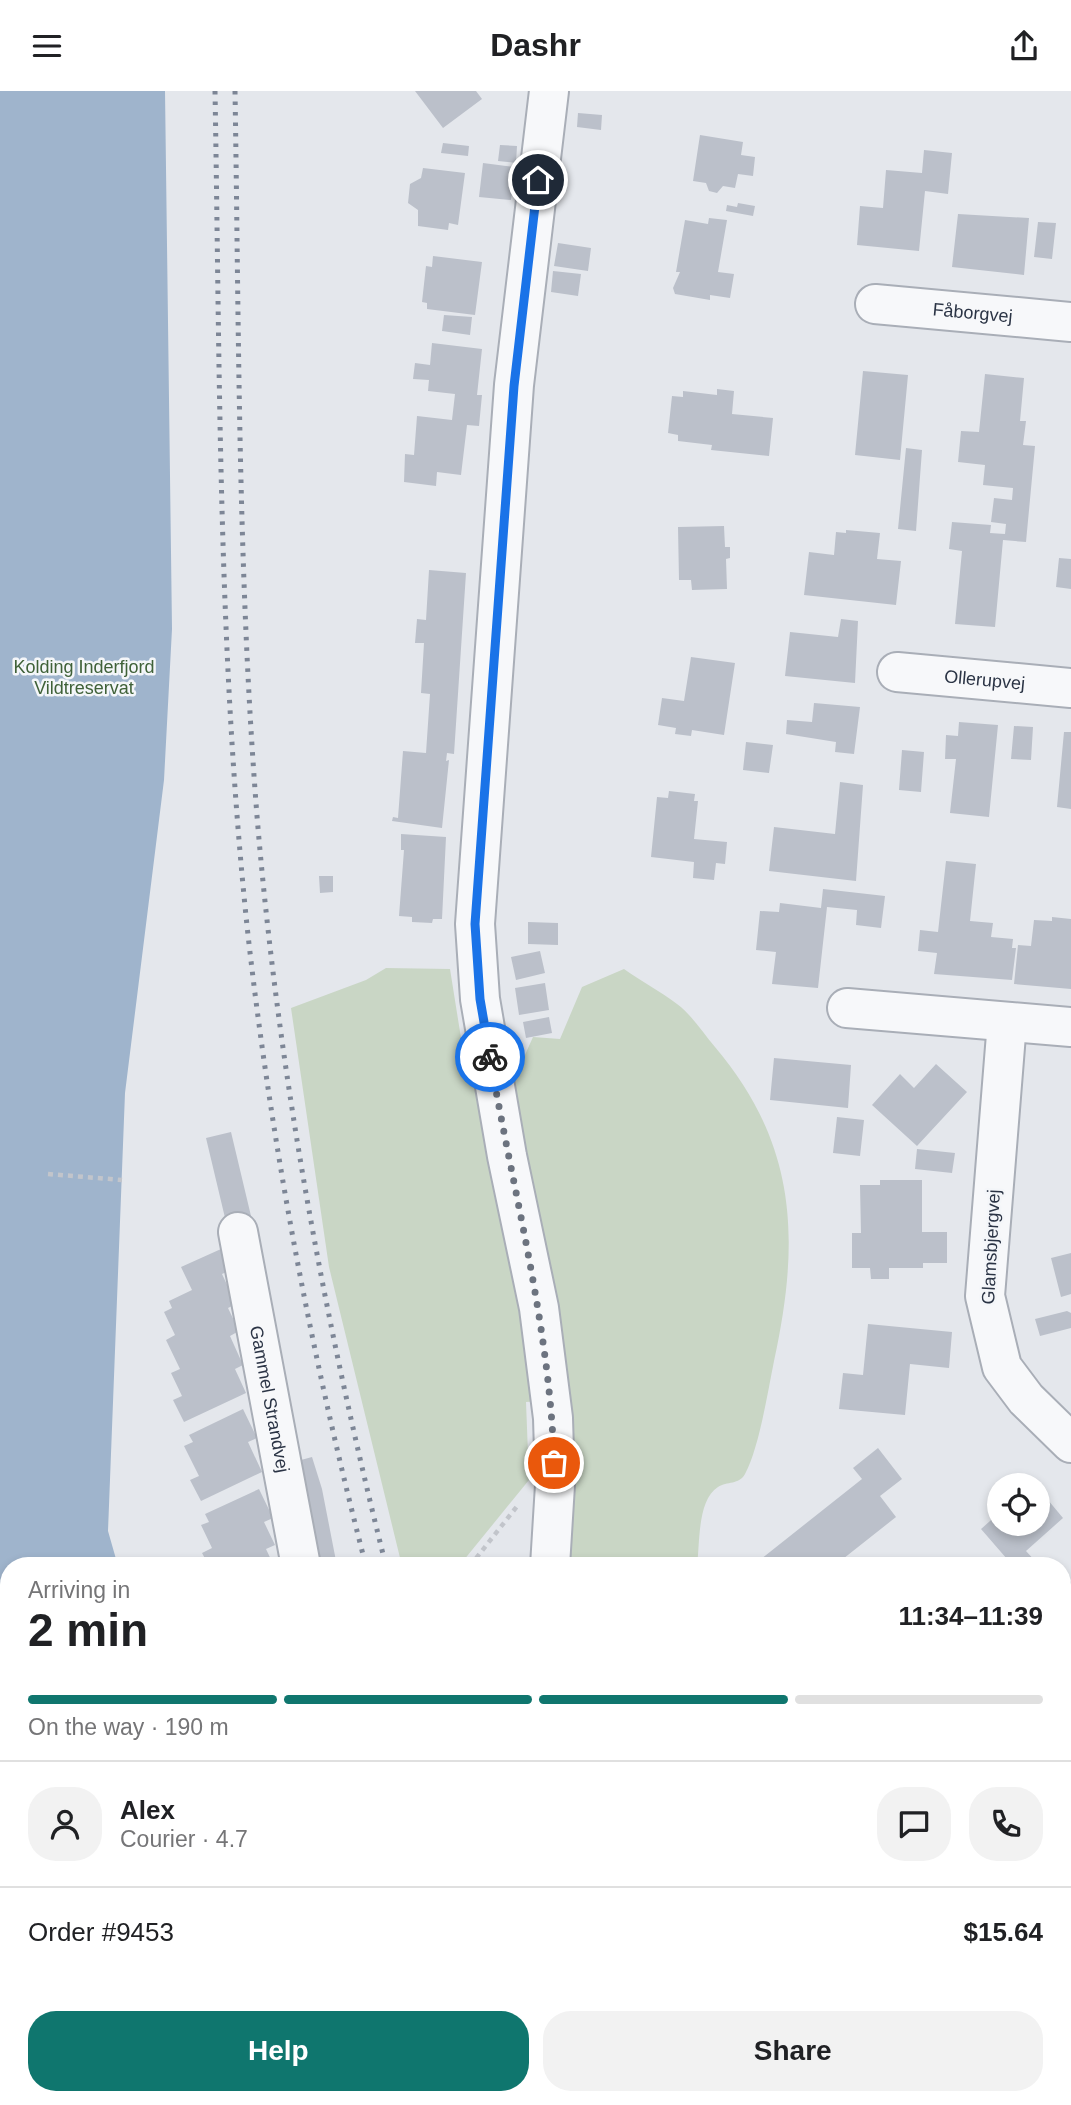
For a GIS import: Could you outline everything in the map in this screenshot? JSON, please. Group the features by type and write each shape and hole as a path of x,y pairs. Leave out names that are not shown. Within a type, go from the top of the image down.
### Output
{"street":[{"path":"549,91 514,386 475,924 480,999 539,1308 553,1418 555,1485 551,1557"},
{"name":"Fåborgvej","path":"875,304 1071,322"},
{"name":"Ollerupvej","path":"897,672 1071,688"},
{"path":"847,1008 1071,1027"},
{"name":"Glamsbjergvej","path":"1007,1022 985,1296 1002,1367 1026,1399 1071,1443"},
{"name":"Gammel Strandvej","path":"238,1232 299,1557"}],"path":[{"path":"48,1174 122,1180"},
{"path":"477,1557 506,1517 522,1501 555,1485"}],"green space":[{"path":"386,968 450,969 468,1082 516,1075 533,1037 560,1039 582,987 624,969 688,1013 742,1084 763,1121 777,1158 789,1235 787,1275 782,1317 755,1450 745,1474 736,1481 718,1487 706,1502 698,1557 569,1557 574,1499 571,1399 526,1402 529,1480 466,1557 400,1557 329,1267 291,1008 366,980"}],"water":[{"name":"Kolding Inderfjord Vildtreservat","path":"0,91 165,91 172,629 164,780 125,1093 108,1531 115,1557 0,1557"}],"building":[{"path":"415,91 476,91 482,99 443,128"},
{"path":"578,113 602,115 601,130 577,127"},
{"path":"700,135 743,142 741,155 755,157 753,176 738,174 735,188 723,186 717,193 709,191 706,183 693,181"},
{"path":"443,143 469,146 468,156 441,153"},
{"path":"500,145 517,146 516,163 498,161"},
{"path":"924,150 952,153 948,194 925,191 919,251 857,245 860,206 883,208 886,170 922,173"},
{"path":"483,163 515,167 511,200 479,197"},
{"path":"423,168 465,173 458,225 449,223 448,230 418,226 418,210 408,203 410,184 421,178"},
{"path":"738,203 755,206 753,216 726,211 727,205 737,207"},
{"path":"958,214 1029,218 1024,275 952,267"},
{"path":"709,218 727,220 718,272 734,274 730,298 710,295 710,300 675,294 673,288 680,272 676,272 685,220 708,224"},
{"path":"1038,222 1056,223 1052,259 1034,257"},
{"path":"558,243 591,248 588,271 554,266"},
{"path":"433,256 482,262 475,315 427,309 427,303 422,302 426,266 432,267"},
{"path":"553,271 581,274 578,296 551,292"},
{"path":"444,315 472,317 470,335 442,331"},
{"path":"432,343 482,349 477,395 482,395 479,426 467,425 461,475 437,472 436,486 404,482 405,454 414,455 417,416 452,420 455,394 428,391 429,380 413,379 415,363 430,365"},
{"path":"863,371 908,375 900,460 855,455"},
{"path":"985,374 1024,378 1020,421 1026,421 1023,445 1035,446 1026,542 1003,540 995,627 955,624 962,551 949,549 952,522 991,525 990,533 1005,534 1006,524 991,522 994,498 1012,500 1013,488 983,485 985,465 958,462 961,431 979,432"},
{"path":"717,389 734,391 732,414 773,418 769,456 711,450 712,445 678,441 678,435 668,433 672,396 683,397 683,391 717,395"},
{"path":"906,448 922,450 916,531 898,529"},
{"path":"724,526 725,547 730,547 730,558 726,559 727,589 692,590 691,580 679,580 678,527"},
{"path":"846,530 880,533 877,559 901,561 896,605 804,595 809,552 834,555 836,532 846,533"},
{"path":"1059,558 1071,559 1071,589 1056,587"},
{"path":"429,570 466,573 454,754 447,753 446,761 449,760 442,828 392,821 393,817 398,818 403,751 426,753 430,694 421,693 424,643 415,643 417,619 426,620"},
{"path":"841,619 858,621 855,683 785,676 790,632 838,637"},
{"path":"691,657 735,663 724,735 692,730 691,736 675,734 676,728 658,725 662,698 684,701"},
{"path":"814,703 860,707 854,754 835,752 836,742 786,734 787,720 812,722"},
{"path":"959,722 998,725 989,817 950,813 956,759 945,759 946,735 958,736"},
{"path":"1014,726 1033,727 1031,760 1011,759"},
{"path":"1064,732 1071,732 1071,809 1057,807"},
{"path":"746,742 773,745 769,773 743,770"},
{"path":"902,750 924,752 921,792 899,790"},
{"path":"840,782 863,785 856,881 769,871 774,827 835,834"},
{"path":"669,791 695,794 694,801 698,801 694,839 727,842 725,864 716,863 714,880 693,878 694,862 651,857 657,797 668,798"},
{"path":"401,834 446,837 442,919 433,919 432,923 412,922 412,917 399,916 404,850 401,850"},
{"path":"946,861 976,864 970,921 993,923 991,937 1013,939 1012,948 1016,948 1012,980 934,974 937,953 918,951 920,930 938,932"},
{"path":"319,876 333,876 333,892 320,893"},
{"path":"823,889 885,896 881,928 856,925 857,910 827,907 818,988 772,984 776,952 756,950 760,911 779,912 780,903 821,908"},
{"path":"1052,917 1071,919 1071,989 1014,984 1018,945 1031,946 1034,920 1052,921"},
{"path":"528,922 558,923 558,945 528,944"},
{"path":"540,951 545,973 516,980 511,957"},
{"path":"545,983 549,1010 519,1015 515,988"},
{"path":"549,1017 552,1033 526,1038 523,1022"},
{"path":"774,1058 851,1065 848,1108 770,1100"},
{"path":"936,1064 967,1092 917,1146 872,1105 900,1074 914,1088"},
{"path":"837,1117 864,1120 860,1156 833,1153"},
{"path":"231,1132 251,1216 226,1222 206,1138"},
{"path":"917,1149 955,1153 952,1173 915,1169"},
{"path":"880,1180 922,1180 922,1232 947,1232 947,1263 923,1263 923,1268 889,1268 889,1279 871,1279 870,1268 852,1268 852,1233 861,1233 860,1185 880,1185"},
{"path":"221,1249 231,1270 222,1274 236,1304 228,1308 239,1331 230,1336 243,1365 235,1369 246,1393 184,1422 173,1400 182,1396 171,1373 180,1369 166,1340 175,1335 164,1312 172,1308 169,1301 192,1290 181,1267"},
{"path":"1071,1253 1071,1294 1061,1297 1051,1258"},
{"path":"1067,1311 1071,1313 1071,1328 1040,1336 1035,1319"},
{"path":"868,1324 952,1332 949,1368 910,1364 905,1415 839,1409 843,1373 863,1375"},
{"path":"243,1409 257,1438 248,1442 262,1472 201,1501 190,1480 199,1476 184,1446 193,1442 189,1435"},
{"path":"878,1448 902,1479 880,1496 896,1517 845,1557 764,1557 862,1479 853,1468"},
{"path":"312,1457 322,1489 335,1557 308,1557 290,1463"},
{"path":"259,1489 273,1518 264,1522 275,1545 266,1549 270,1557 204,1557 202,1553 212,1548 201,1525 209,1522 205,1514"},
{"path":"1050,1502 1063,1518 1050,1530"},
{"path":"987,1524 987,1536 981,1529"},
{"path":"987,1536 1043,1536 1026,1551 1032,1557 1005,1557"}],"railway":[{"path":"215,91 226,619 238,830 248,935 269,1094 296,1253 328,1410 364,1557"},
{"path":"235,91 240,454 246,635 257,816 266,911 291,1100 323,1288 384,1557"}],"way so far":[{"path":"490,1057 507,1156 539,1308 553,1418 554,1463"}],"route":[{"path":"490,1057 480,999 475,924 514,386 538,180"}]}
